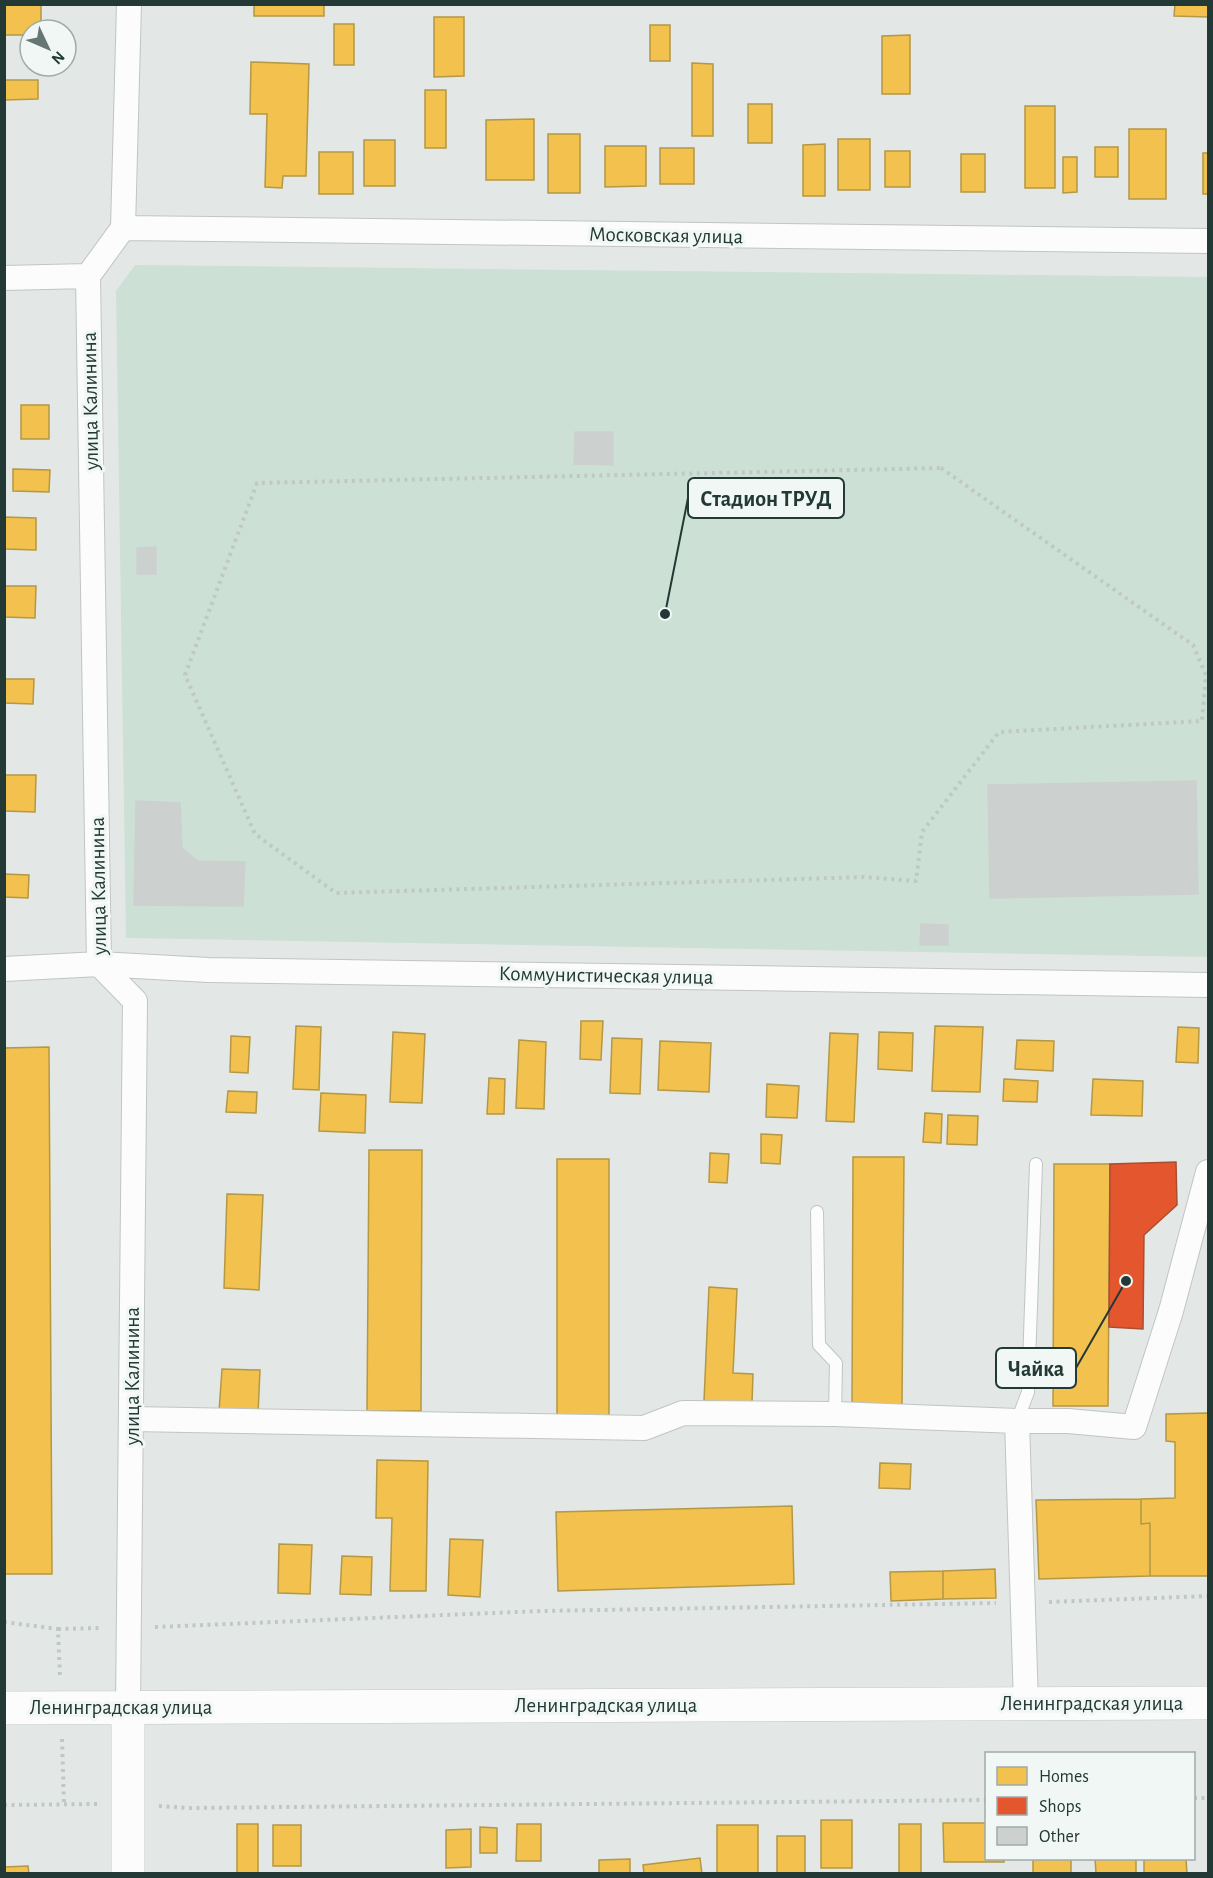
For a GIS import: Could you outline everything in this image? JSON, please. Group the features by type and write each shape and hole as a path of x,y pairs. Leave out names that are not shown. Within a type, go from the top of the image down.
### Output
{"street":[{"path":"4,278 88,276 123,228 129,4"},
{"name":"Московская улица","path":"123,228 1209,241"},
{"name":"улица Калинина","path":"88,276 99,964 135,1001 128,1874"},
{"name":"Коммунистическая улица","path":"4,969 99,964 220,970 1209,985"},
{"path":"132,1419 644,1428 683,1413 835,1414 1068,1421 1134,1427 1172,1311 1209,1172"},
{"path":"1017,1421 1026,1704"},
{"name":"Ленинградская улица","path":"4,1708 1209,1703"}],"lane":[{"path":"1017,1421 1028,1392 1036,1164"},
{"path":"817,1212 819,1345 836,1364 835,1414"}],"path":[{"path":"941,468 1193,645 1207,675 1202,721 999,732 922,832 916,881 864,877 336,893 255,834 185,675 257,483 941,468"},
{"path":"58,1629 541,1611 1023,1603 1209,1596"},
{"path":"4,1805 127,1804 190,1808 985,1800"}],"green space":[{"path":"135,265 1208,277 1208,957 126,938 116,291"}],"building: Homes":[{"path":"4,4 41,4 41,18 18,18 18,35 4,35"},
{"path":"254,4 324,4 324,16 254,16"},
{"path":"1175,4 1208,4 1208,17 1174,16"},
{"path":"434,17 464,17 464,76 434,77"},
{"path":"334,24 354,24 354,65 334,65"},
{"path":"650,25 670,25 670,61 650,61"},
{"path":"910,35 910,94 882,94 882,36"},
{"path":"251,62 309,64 306,176 283,176 282,188 265,187 267,114 250,114"},
{"path":"692,63 713,64 713,136 692,136"},
{"path":"4,80 38,80 38,99 4,100"},
{"path":"425,90 446,90 446,148 425,148"},
{"path":"748,104 772,104 772,143 748,143"},
{"path":"1025,106 1055,106 1055,188 1025,188"},
{"path":"534,119 534,180 486,180 486,120"},
{"path":"1129,129 1166,129 1166,199 1129,199"},
{"path":"548,134 580,134 580,193 548,193"},
{"path":"838,139 870,139 870,190 838,190"},
{"path":"364,140 395,140 395,186 364,186"},
{"path":"825,144 825,196 803,196 803,145"},
{"path":"605,146 646,146 646,186 605,187"},
{"path":"1095,147 1118,147 1118,177 1095,177"},
{"path":"660,148 694,148 694,184 660,184"},
{"path":"885,151 910,151 910,187 885,187"},
{"path":"319,152 353,152 353,194 319,194"},
{"path":"1203,153 1208,153 1208,194 1203,194"},
{"path":"961,154 985,154 985,192 961,192"},
{"path":"1063,157 1077,157 1077,192 1063,193"},
{"path":"21,405 49,405 49,439 21,439"},
{"path":"13,469 50,470 49,492 13,491"},
{"path":"4,517 36,518 36,550 4,549"},
{"path":"4,586 36,586 35,618 4,617"},
{"path":"4,679 34,679 33,704 4,703"},
{"path":"4,775 36,775 35,812 4,811"},
{"path":"4,874 29,875 28,898 4,897"},
{"path":"581,1021 603,1021 601,1060 580,1059"},
{"path":"296,1026 321,1027 319,1090 293,1089"},
{"path":"935,1026 983,1027 980,1092 932,1091"},
{"path":"1178,1027 1199,1028 1198,1063 1176,1062"},
{"path":"393,1032 425,1034 422,1103 390,1102"},
{"path":"879,1032 913,1033 912,1071 878,1069"},
{"path":"830,1033 858,1034 854,1122 826,1121"},
{"path":"231,1036 250,1037 248,1073 230,1072"},
{"path":"612,1038 642,1039 640,1094 610,1093"},
{"path":"519,1040 546,1042 544,1109 516,1108"},
{"path":"1017,1040 1054,1041 1053,1071 1015,1069"},
{"path":"660,1041 711,1043 709,1092 658,1090"},
{"path":"49,1047 52,1574 4,1574 4,1048"},
{"path":"489,1078 505,1079 504,1114 487,1114"},
{"path":"1004,1079 1038,1081 1037,1102 1003,1101"},
{"path":"1093,1079 1143,1081 1142,1116 1091,1115"},
{"path":"767,1084 799,1086 797,1118 766,1117"},
{"path":"228,1091 257,1092 256,1113 226,1112"},
{"path":"321,1093 366,1095 365,1133 319,1131"},
{"path":"925,1113 942,1114 941,1143 923,1142"},
{"path":"948,1115 978,1116 977,1145 947,1144"},
{"path":"761,1134 782,1135 780,1164 761,1163"},
{"path":"369,1150 422,1150 421,1411 367,1411"},
{"path":"710,1153 729,1154 727,1183 709,1182"},
{"path":"853,1157 904,1157 902,1406 852,1406"},
{"path":"557,1159 609,1159 609,1418 557,1418"},
{"path":"1054,1164 1110,1164 1108,1406 1053,1406"},
{"path":"227,1194 263,1195 259,1290 224,1288"},
{"path":"709,1287 737,1289 733,1373 753,1374 752,1403 704,1401"},
{"path":"222,1369 260,1370 258,1414 219,1412"},
{"path":"1208,1413 1208,1576 1150,1576 1150,1523 1141,1524 1141,1499 1175,1498 1175,1442 1166,1441 1166,1414"},
{"path":"377,1460 428,1461 426,1591 390,1591 392,1518 376,1518"},
{"path":"880,1463 911,1464 910,1489 879,1488"},
{"path":"1141,1499 1141,1524 1150,1523 1150,1576 1039,1579 1036,1500"},
{"path":"792,1506 794,1584 558,1591 556,1512"},
{"path":"450,1539 483,1540 480,1597 448,1595"},
{"path":"279,1544 312,1545 310,1594 278,1593"},
{"path":"342,1556 372,1557 371,1595 340,1594"},
{"path":"995,1569 996,1598 943,1599 943,1571"},
{"path":"943,1571 943,1599 891,1601 890,1572"},
{"path":"821,1820 852,1820 852,1868 821,1868"},
{"path":"943,1823 985,1823 985,1860 1004,1860 1004,1862 944,1862"},
{"path":"237,1824 258,1824 258,1874 237,1874"},
{"path":"517,1824 541,1824 541,1861 516,1861"},
{"path":"899,1824 921,1824 921,1874 899,1874"},
{"path":"273,1825 301,1825 301,1866 273,1866"},
{"path":"717,1825 758,1825 758,1874 717,1874"},
{"path":"480,1827 497,1828 497,1853 480,1853"},
{"path":"471,1829 471,1867 446,1868 446,1830"},
{"path":"777,1836 805,1836 805,1874 777,1874"},
{"path":"700,1858 702,1874 644,1874 643,1865"},
{"path":"630,1859 630,1874 599,1874 599,1860"},
{"path":"1033,1860 1071,1860 1071,1874 1033,1874"},
{"path":"1095,1860 1136,1860 1136,1874 1096,1874"},
{"path":"1144,1860 1186,1860 1187,1874 1144,1874"},
{"path":"28,1866 29,1874 4,1874 4,1867"}],"building: Shops":[{"path":"1176,1162 1177,1205 1144,1235 1143,1329 1109,1327 1110,1164"}],"building: Other":[{"path":"575,432 613,432 613,465 574,464"},
{"path":"156,547 156,574 137,574 137,548"},
{"path":"1196,781 1198,894 990,898 988,785"},
{"path":"136,801 180,803 182,848 198,861 245,862 243,906 134,905"},
{"path":"921,924 948,925 948,945 920,945"}],"place":[{"name":"Стадион ТРУД","path":"665,614"},
{"name":"Чайка","path":"1126,1281"}]}
